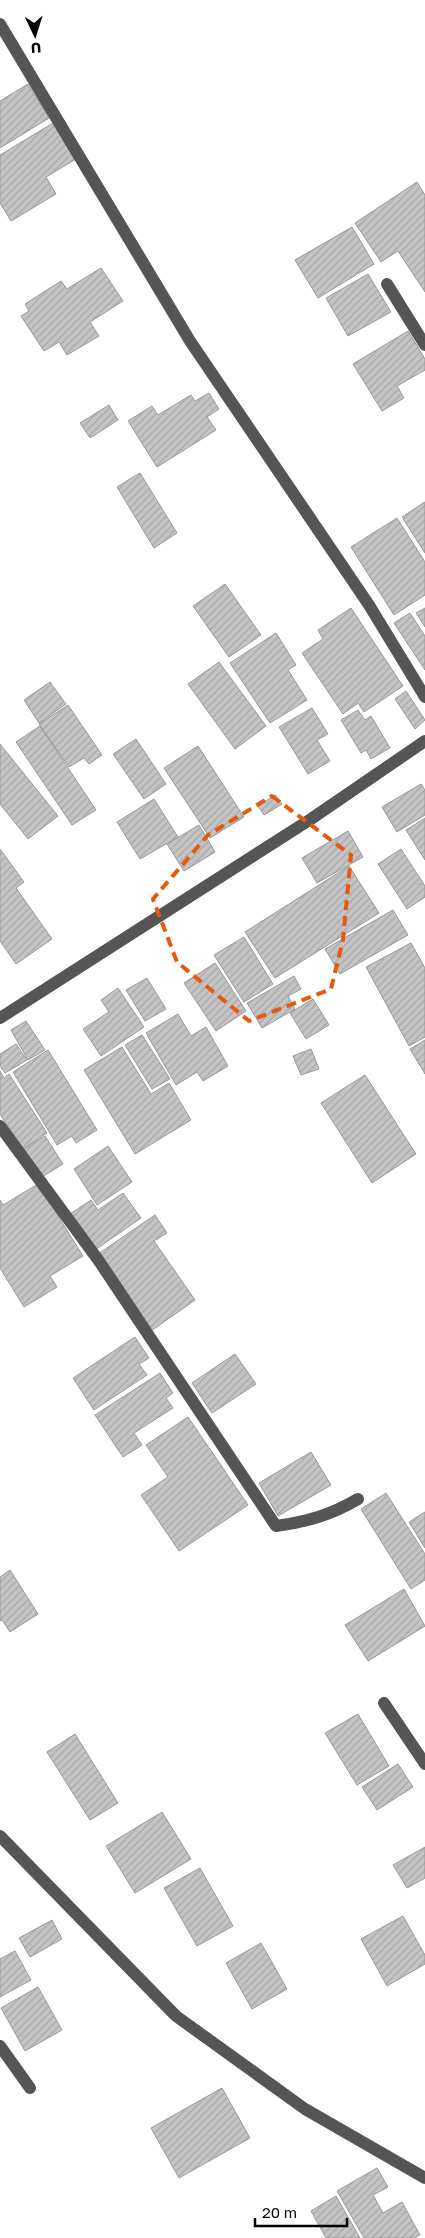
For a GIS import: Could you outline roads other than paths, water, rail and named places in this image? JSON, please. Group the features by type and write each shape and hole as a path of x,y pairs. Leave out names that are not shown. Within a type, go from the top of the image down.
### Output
{"street":[{"path":"0,24 190,340 369,605 425,697"},
{"path":"387,284 425,345"},
{"path":"0,1018 311,819 425,741"},
{"path":"0,1126 99,1261 276,1526 307,1522 339,1510 358,1499"},
{"path":"384,1703 425,1764"},
{"path":"0,1836 176,2016 305,2109 425,2178"},
{"path":"0,2046 30,2088"}]}
